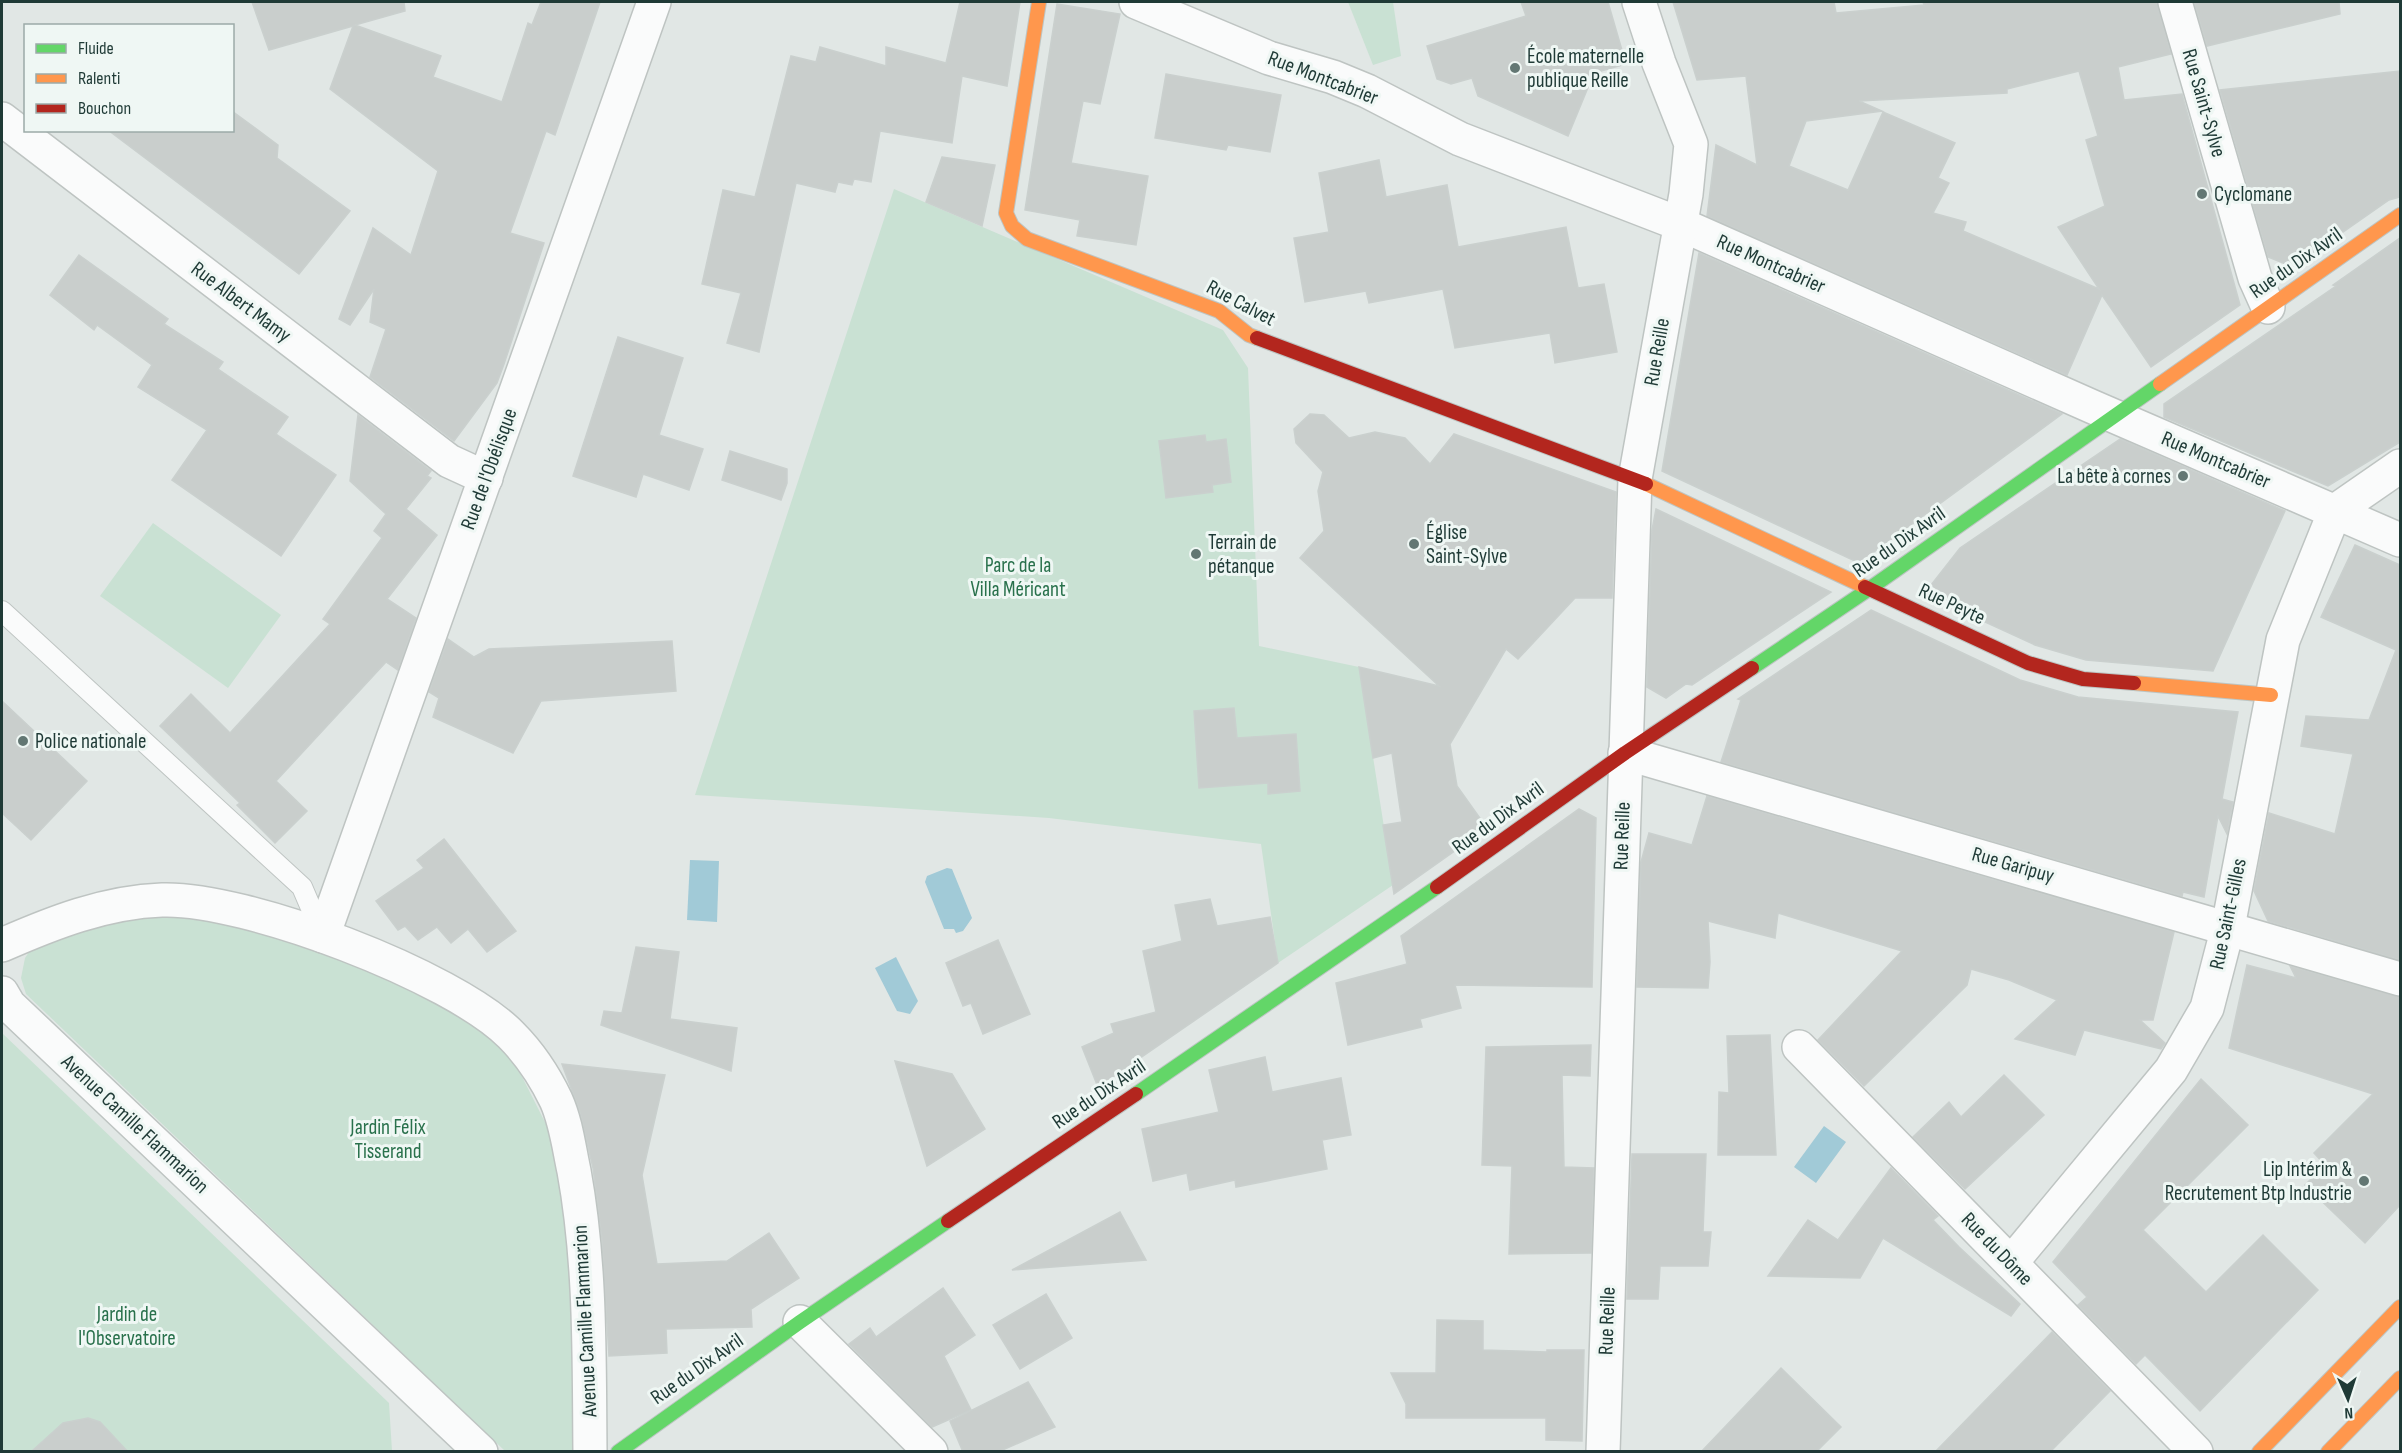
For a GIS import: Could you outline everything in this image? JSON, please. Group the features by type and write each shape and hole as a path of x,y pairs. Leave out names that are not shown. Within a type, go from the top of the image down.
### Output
{"street":[{"name":"Rue de l'Obélisque","path":"322,936 654,2"},
{"name":"Rue Calvet","path":"1039,2 1006,213 1012,226 1027,239 1219,311 1250,335 1635,479"},
{"name":"Rue Montcabrier","path":"1136,2 1269,58 1333,77 1367,91 1460,139 1680,224 2400,540"},
{"name":"Rue Reille","path":"1603,1452 1635,479 1689,176 1691,144 1659,63 1640,2"},
{"name":"Rue Saint-Sylve","path":"2175,2 2255,278 2268,307"},
{"name":"Rue Albert Mamy","path":"2,119 449,461 486,478"},
{"name":"Rue du Dix Avril","path":"618,1452 800,1322 1354,946 1625,753 1869,589 2400,215"},
{"path":"2335,511 2400,466"},
{"name":"Rue Peyte","path":"1635,479 2028,663 2083,680 2271,695"},
{"name":"Rue Saint-Gilles","path":"2011,1263 2171,1070 2207,1008 2228,927 2283,640 2335,511"},
{"name":"Rue Garipuy","path":"1625,753 2400,979"},
{"name":"Avenue Camille Flammarion","path":"2,945 84,913 162,900 207,902 251,913 322,936 431,982 483,1012 511,1035 536,1066 556,1101 570,1150 585,1250 590,1315 590,1452"},
{"name":"Avenue Camille Flammarion","path":"2,993 18,1013 481,1452"},
{"name":"Rue du Dôme","path":"1799,1047 2196,1452"},
{"path":"2259,1452 2400,1307"},
{"path":"800,1322 931,1452"},
{"path":"2328,1452 2400,1378"}],"lane":[{"path":"2,611 302,887 322,936"}],"green space":[{"path":"1348,2 1393,2 1401,56 1373,65"},
{"name":"Parc de la Villa Méricant","path":"894,189 1223,330 1248,368 1259,646 1359,667 1393,885 1278,963 1261,844 1049,818 695,795"},
{"path":"153,523 281,615 228,688 100,596"},
{"name":"Jardin Félix Tisserand","path":"155,913 244,919 295,939 470,1017 509,1051 551,1134 566,1204 576,1336 576,1451 505,1451 26,994 21,978 25,958 35,943 54,929"},
{"name":"Jardin de l'Observatoire","path":"2,1033 389,1403 392,1451 2,1451"}],"water":[{"path":"690,860 719,861 717,922 687,920"},
{"path":"947,868 952,869 972,918 963,931 956,933 954,929 944,929 925,882 927,876"},
{"path":"896,957 918,1001 910,1014 897,1011 875,968"},
{"path":"1824,1126 1846,1142 1816,1183 1794,1167"}],"building":[{"path":"252,2 404,2 405,11 355,25 441,56 433,77 502,102 528,23 532,25 541,2 600,2 555,135 546,131 510,233 544,243 504,364 497,383 454,441 370,377 386,329 370,322 374,289 350,325 339,319 373,228 411,255 438,171 330,89 353,26 269,50"},
{"path":"960,2 1020,2 1007,86 962,76 952,143 880,131 871,182 854,179 852,185 838,182 835,192 796,183 759,352 727,343 741,293 702,284 723,190 755,197 791,56 816,62 820,47 886,66 886,47 946,63"},
{"name":"École maternelle publique Reille","path":"1521,2 1608,2 1626,64 1594,73 1568,136 1478,96 1472,78 1451,84 1437,79 1427,46 1526,16"},
{"path":"1673,2 1834,2 1836,13 1924,5 1923,2 2157,2 2171,54 2118,67 2124,100 2182,94 2240,305 2151,367 2102,295 2067,375 1707,216 1716,145 1757,165 1746,76 1697,80","holes":["2079,71 2098,136 2086,140 2105,206 2058,227 2099,289 1963,231 1966,222 1933,213 1949,183 1938,178 1955,143 1883,112 1848,190 1789,166 1806,121 1882,111 1859,101 2007,93 2007,89"]},
{"path":"2194,2 2339,2 2340,14 2207,46"},
{"path":"1057,4 1120,14 1100,104 1083,101 1071,163 1148,176 1136,245 1077,236 1080,220 1025,210"},
{"path":"2400,71 2400,197 2389,200 2293,267 2268,257 2220,90"},
{"path":"1166,74 1281,95 1270,152 1228,145 1226,150 1155,138"},
{"path":"234,112 278,145 277,158 350,211 299,274 111,132 234,132"},
{"path":"942,157 995,165 982,226 926,202"},
{"path":"1379,160 1386,197 1447,185 1458,247 1566,227 1578,288 1604,284 1617,352 1555,363 1550,333 1455,348 1443,289 1369,303 1366,291 1305,302 1294,238 1329,232 1319,173"},
{"path":"2400,238 2400,442 2328,486 2164,417 2164,404 2336,286 2333,285"},
{"path":"1699,253 2062,414 1859,563 1662,471"},
{"path":"79,255 168,319 164,324 223,362 218,369 288,417 276,434 336,475 281,556 172,480 207,430 138,387 152,365 97,325 94,330 50,295"},
{"path":"618,337 683,358 659,435 703,449 689,490 643,474 636,497 573,476"},
{"path":"1310,414 1324,415 1349,438 1375,432 1405,438 1430,464 1454,434 1616,492 1612,598 1575,598 1518,659 1506,649 1450,744 1457,786 1487,828 1394,894 1383,825 1402,822 1392,753 1373,758 1359,667 1439,686 1300,558 1324,531 1318,491 1323,472 1296,443 1294,429"},
{"path":"358,415 431,471 427,476 431,478 406,509 437,535 387,599 416,618 398,670 386,662 276,781 307,811 275,843 237,805 240,803 160,726 191,694 230,733 330,624 323,619 382,538 374,531 386,514 350,481"},
{"path":"1205,435 1206,442 1226,439 1231,482 1212,485 1213,492 1166,498 1159,441"},
{"path":"2120,439 2285,511 2213,671 2086,660 2035,645 1924,594 1960,548"},
{"path":"730,451 787,469 787,483 781,500 722,480"},
{"path":"1656,509 1831,592 1692,685 1686,684 1666,698 1647,687 1652,530"},
{"path":"2355,545 2400,565 2400,960 2268,921 2254,891 2269,813 2335,834 2353,754 2301,746 2306,716 2369,720 2396,650 2321,617"},
{"path":"1871,610 2020,680 2078,697 2238,712 2222,799 2233,802 2227,834 2218,816 2204,897 2183,892 2182,896 1721,762 1741,700 1738,699"},
{"path":"448,639 474,657 489,649 672,641 676,691 541,701 513,753 433,717 439,698 429,692"},
{"name":"Police nationale","path":"2,701 87,781 31,840 2,813"},
{"path":"1234,708 1237,738 1296,734 1300,791 1268,794 1268,783 1199,788 1194,711"},
{"path":"1707,796 2174,932 2153,1020 2140,1020 2165,1043 2161,1049 2084,1030 2075,1055 2015,1039 2057,1000 2009,980 1971,969 1967,985 1864,1086 1818,1040 1902,951 1778,913 1775,938 1708,921 1710,962 1708,988 1637,987 1641,862 1649,833 1692,845"},
{"path":"1579,809 1596,818 1592,987 1455,985 1461,1008 1420,1019 1422,1027 1348,1045 1336,983 1407,964 1401,936"},
{"path":"444,839 516,931 487,952 468,929 451,943 437,927 418,940 405,926 398,930 376,901 424,868 417,860"},
{"path":"1210,899 1217,926 1270,917 1278,963 1098,1087 1082,1047 1114,1033 1111,1024 1156,1012 1143,951 1182,941 1175,905"},
{"path":"998,940 1030,1014 983,1034 971,1003 963,1006 946,963"},
{"path":"636,947 679,952 670,1019 737,1028 731,1071 601,1025 604,1011 622,1013"},
{"path":"2247,965 2296,978 2290,966 2400,997 2400,1205 2365,1243 2305,1185 2325,1165 2314,1153 2373,1094 2229,1048"},
{"path":"1770,1035 1776,1155 1718,1155 1719,1092 1729,1093 1727,1036"},
{"path":"1591,1045 1590,1076 1562,1075 1564,1167 1594,1168 1591,1253 1509,1254 1512,1166 1482,1165 1486,1047"},
{"path":"1265,1057 1272,1092 1341,1078 1351,1135 1322,1140 1327,1169 1236,1187 1235,1180 1190,1190 1187,1173 1153,1181 1142,1129 1219,1112 1209,1070"},
{"path":"895,1061 952,1074 985,1129 927,1166"},
{"path":"562,1064 665,1075 642,1175 657,1264 727,1261 769,1233 799,1278 751,1309 752,1327 666,1329 667,1353 609,1356 602,1239 593,1168 580,1112"},
{"path":"2004,1075 2044,1115 1965,1189 1913,1137 1949,1102 1961,1117"},
{"path":"2201,1079 2248,1125 2143,1230 2206,1292 2263,1235 2318,1290 2200,1411 2145,1355 2136,1364 2078,1305 2087,1297 2053,1262"},
{"path":"1632,1154 1706,1154 1703,1232 1711,1232 1708,1266 1660,1266 1658,1299 1627,1299"},
{"path":"1891,1168 1938,1216 1933,1220 2020,1304 2011,1316 1883,1238 1860,1278 1768,1276 1808,1220 1838,1240"},
{"path":"1120,1212 1146,1260 1012,1270"},
{"path":"943,1288 975,1335 944,1356 971,1410 932,1427 849,1344 870,1328 876,1337"},
{"path":"1046,1294 1072,1338 1020,1369 993,1325"},
{"path":"1437,1320 1483,1321 1483,1350 1547,1352 1547,1350 1584,1350 1582,1441 1546,1440 1546,1418 1406,1418 1406,1404 1391,1373 1436,1373"},
{"path":"2052,1332 2110,1391 2050,1452 1935,1452"},
{"path":"1781,1368 1841,1427 1816,1452 1701,1452"},
{"path":"1028,1382 1055,1427 998,1452 963,1452 950,1421"},
{"path":"88,1418 100,1422 128,1452 31,1452 63,1423"}],"traffic: fast":[{"path":"1752,668 1869,589 2160,384"},
{"path":"1136,1094 1437,887"},
{"path":"618,1452 800,1322 948,1221"}],"traffic: slow":[{"path":"1039,2 1006,213 1012,226 1027,239 1219,311 1249,335 1257,338"},
{"path":"2160,384 2400,215"},
{"path":"1646,484 1865,587"},
{"path":"2134,683 2271,695"},
{"path":"2259,1452 2400,1307"},
{"path":"2328,1452 2400,1378"}],"traffic: jam":[{"path":"1257,338 1646,484"},
{"path":"1865,587 2028,663 2083,679 2134,683"},
{"path":"1437,887 1625,753 1752,668"},
{"path":"948,1221 1136,1094"}],"place":[{"name":"École maternelle publique Reille","path":"1515,68"},
{"name":"Cyclomane","path":"2202,194"},
{"name":"La bête à cornes","path":"2183,476"},
{"name":"Église Saint-Sylve","path":"1414,544"},
{"name":"Terrain de pétanque","path":"1196,554"},
{"name":"Police nationale","path":"23,741"},
{"name":"Lip Intérim & Recrutement Btp Industrie","path":"2364,1181"}]}
